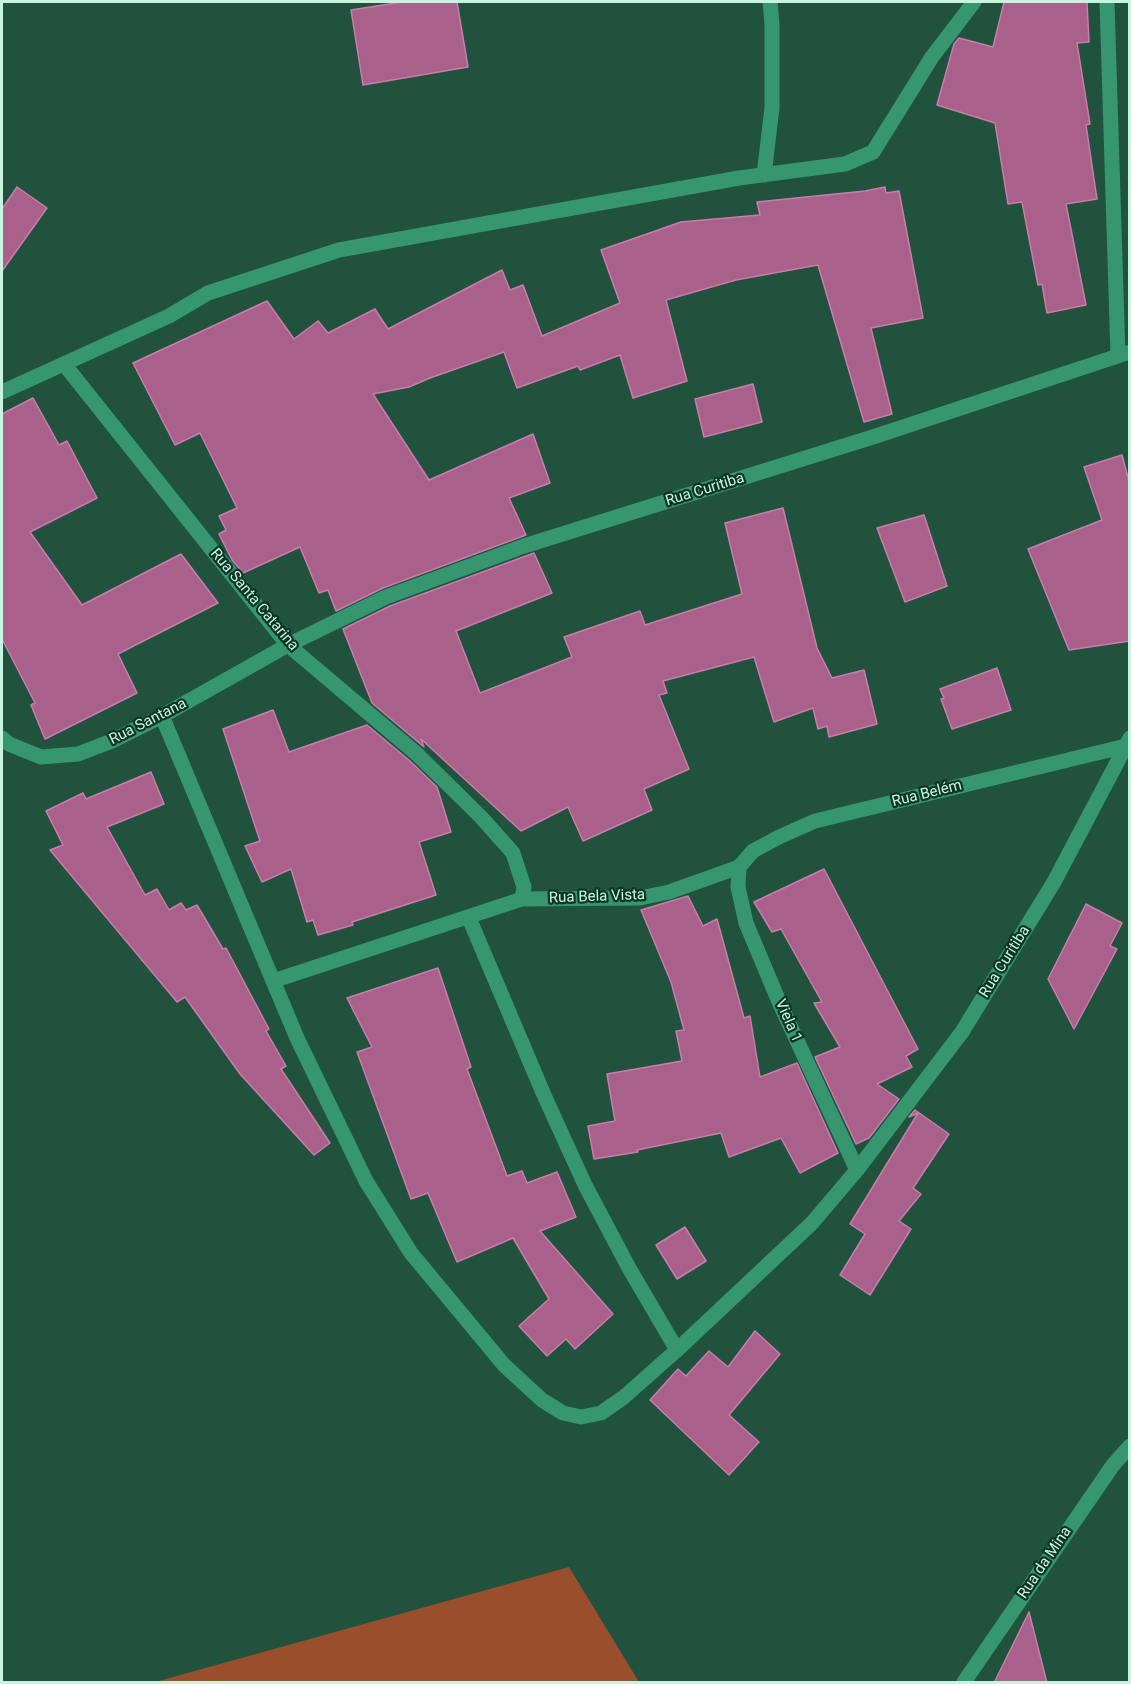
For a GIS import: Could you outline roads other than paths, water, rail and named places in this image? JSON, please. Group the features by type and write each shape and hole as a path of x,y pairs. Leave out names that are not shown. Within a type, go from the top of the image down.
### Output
{"street":[{"path":"764,175 772,108 770,2"},
{"path":"2,392 169,316 208,293 339,250 764,175 845,164 873,152 932,57 974,2"},
{"path":"1107,2 1124,354"},
{"name":"Rua Curitiba","path":"288,645 386,597 524,546 876,436 1124,354"},
{"name":"Rua Santa Catarina","path":"64,364 288,645 417,754 481,817 513,853 524,887 522,899"},
{"name":"Rua Santana","path":"2,738 9,744 41,757 78,754 112,741 162,716 288,645"},
{"name":"Rua Curitiba","path":"162,716 297,1038 366,1181 411,1253 504,1365 542,1400 562,1413 581,1417 601,1413 624,1397 677,1350 812,1223 857,1170 962,1032 1054,882 1128,742"},
{"name":"Rua Belém","path":"739,867 753,851 778,837 815,822 1128,742"},
{"name":"Rua Bela Vista","path":"273,981 522,899 640,898 669,892 739,867"},
{"name":"Viela 1","path":"739,867 738,887 746,923 780,1004 857,1170"},
{"path":"470,918 539,1086 585,1185 629,1268 677,1350"},
{"name":"Rua da Mina","path":"964,1683 1113,1465 1130,1446"}]}
